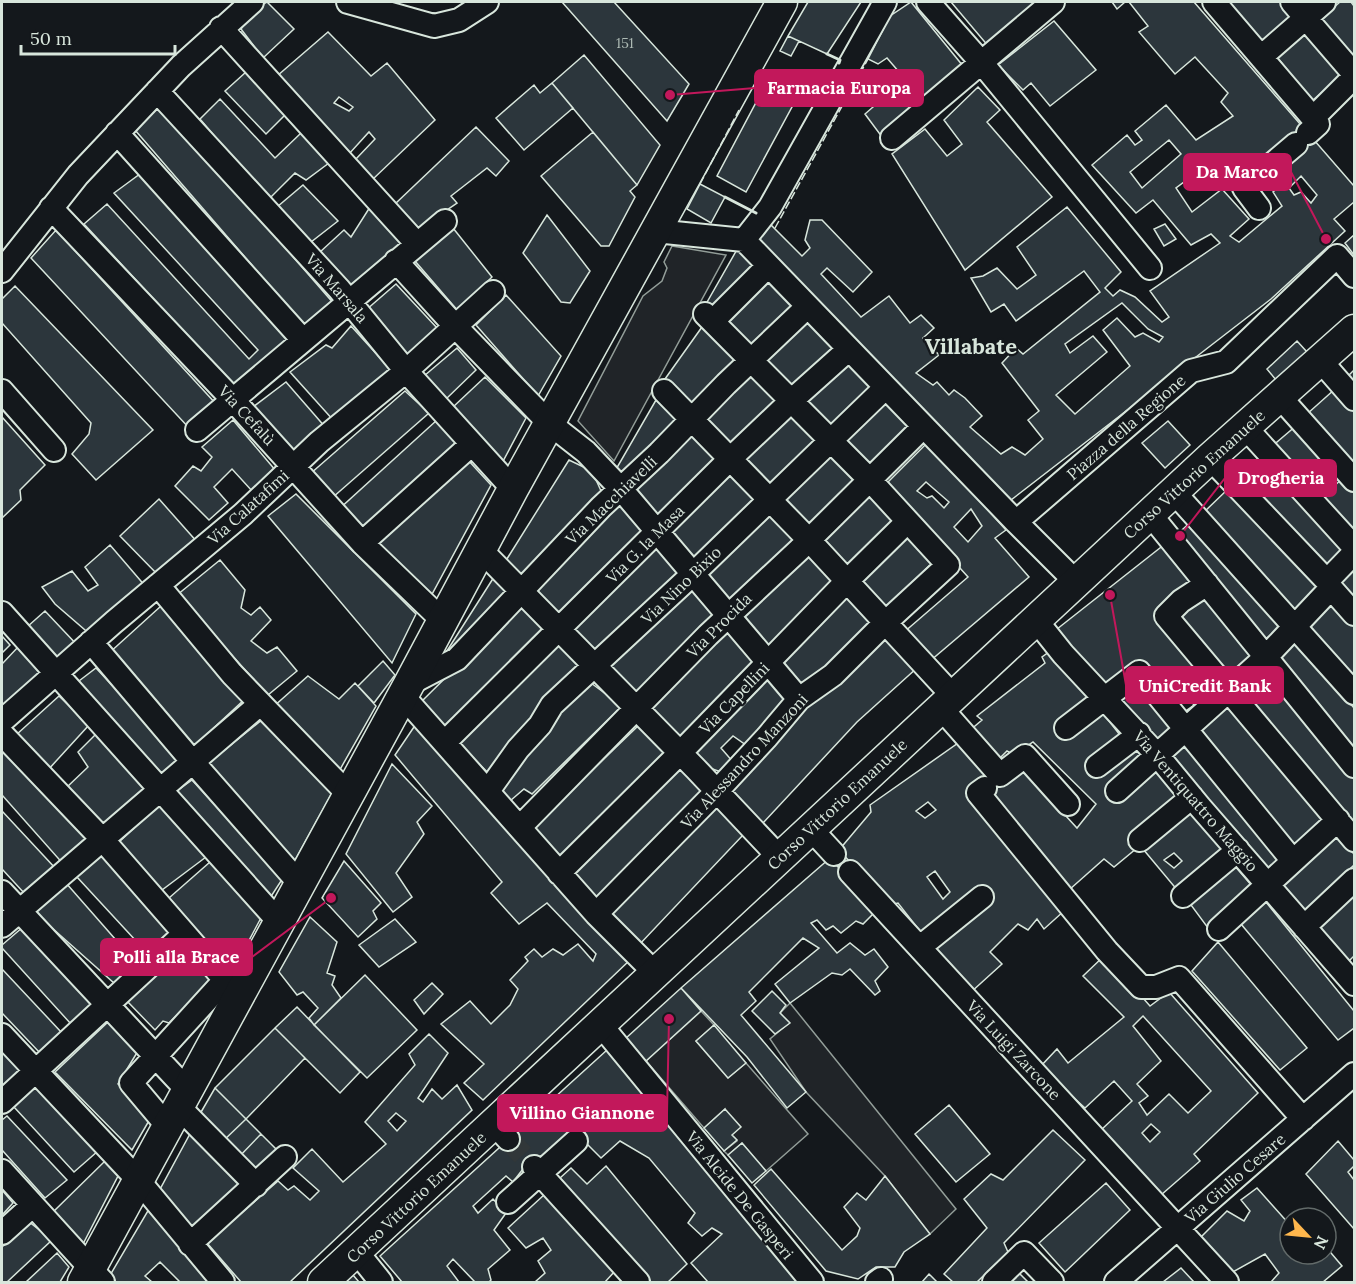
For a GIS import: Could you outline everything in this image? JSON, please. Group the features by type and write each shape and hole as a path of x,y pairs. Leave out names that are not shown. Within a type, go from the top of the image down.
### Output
{"main road":[{"path":"93,1278 139,1181 178,1108 232,988 279,922 549,423 782,2"},
{"name":"Corso Vittorio Emanuele","path":"323,1282 501,1132 600,1024 1173,492 1354,330"}],"street":[{"path":"2,271 78,175 117,133 220,28 252,2"},
{"path":"348,2 434,26 459,20 487,2"},
{"path":"744,240 770,207 885,2"},
{"path":"928,2 981,62 1150,268"},
{"path":"892,138 1053,2"},
{"path":"1214,2 1261,57 1309,130"},
{"path":"1261,57 1299,9 1324,2"},
{"path":"1259,208 1244,188 1309,130 1354,76 1299,9"},
{"path":"220,28 417,244"},
{"name":"Via Marsala","path":"157,91 348,300 406,370 513,489"},
{"path":"117,133 303,340"},
{"name":"Via Cefalù","path":"51,208 233,400 362,543 443,621"},
{"path":"197,430 348,300 445,221"},
{"path":"655,231 744,240 848,350 1076,582"},
{"name":"Piazza della Regione","path":"1016,522 1191,371 1226,362 1337,256 1354,276"},
{"path":"396,261 549,423 586,452 621,489 799,699"},
{"path":"768,266 709,318 752,359 908,522"},
{"name":"Via Calatafimi","path":"2,721 243,513 320,442 406,370 493,292"},
{"name":"Via Macchiavelli","path":"406,690 457,659 621,489 807,307"},
{"name":"Via G. la Masa","path":"445,742 730,459 791,400 848,350"},
{"path":"1320,360 1354,399"},
{"name":"Via Nino Bixio","path":"488,791 518,749 540,725 552,705 693,574 885,388"},
{"path":"2,391 54,450"},
{"path":"664,391 885,623 947,702 990,784 1107,951 1141,987 1156,987 1179,978 1303,1119"},
{"path":"1280,396 1354,480"},
{"name":"Via Procida","path":"519,827 728,616 923,427"},
{"path":"1245,427 1354,547"},
{"path":"362,543 472,444"},
{"path":"1210,458 1329,584 1354,614"},
{"path":"1173,492 1354,693"},
{"path":"1150,514 1354,766"},
{"name":"Via Alessandro Manzoni","path":"596,914 717,791 799,699 833,675 948,565 908,522"},
{"name":"Via Capellini","path":"560,873 908,522"},
{"path":"480,550 596,666 779,857"},
{"path":"1117,791 1266,657 1354,553"},
{"path":"1207,584 1181,601 1166,616 1354,840"},
{"path":"158,585 232,674 349,795"},
{"path":"2,613 279,922"},
{"name":"Via Ventiquattro Maggio","path":"1036,620 1063,654 1139,734 1354,984"},
{"path":"91,642 300,884"},
{"path":"1066,728 1139,672 1293,861"},
{"path":"406,690 445,742 519,827 596,914 656,974"},
{"path":"2,926 260,704"},
{"path":"2,734 103,840 232,988 156,1057 131,1083 178,1108 256,1185"},
{"path":"1097,766 1139,734"},
{"path":"990,784 1025,756 1068,804"},
{"path":"1140,840 1192,797"},
{"path":"1218,929 1338,820"},
{"path":"810,828 834,854"},
{"path":"1183,896 1238,850"},
{"name":"Via Luigi Zarcone","path":"850,872 1227,1282"},
{"path":"1304,927 1354,880"},
{"path":"2,892 156,1057 178,1108"},
{"path":"920,947 982,897"},
{"path":"2,1102 184,934"},
{"name":"Via Alcide De Gasperi","path":"600,1024 812,1282"},
{"path":"2,1035 139,1181 223,1282"},
{"name":"Via Giulio Cesare","path":"1116,1282 1354,1074"},
{"path":"508,1202 537,1170 576,1141"},
{"path":"190,1244 285,1157"},
{"path":"537,1170 638,1282"},
{"path":"2,1171 93,1278"},
{"path":"2,1233 32,1206"},
{"path":"357,1252 381,1282"},
{"path":"994,1282 1024,1253 1052,1282"}],"shaded area":[{"path":"672,246 726,255 614,461 578,421 643,296 662,281 667,268 664,262"},
{"path":"790,1003 956,1209 930,1234 885,1176 806,1092 770,1039 789,1023 780,1013"},
{"path":"701,1011 714,1025 696,1041 728,1078 746,1063 808,1134 766,1171 742,1143 728,1155 724,1151 737,1141 732,1135 725,1109 704,1128 646,1061"}],"building":[{"path":"267,2 294,29 263,58 241,29 252,10"},
{"path":"562,2 614,2 689,84 667,121"},
{"path":"808,2 861,2 827,54 788,36"},
{"path":"911,2 963,66 882,137 865,114 905,79 887,58 878,64 868,59 890,16"},
{"path":"951,2 1043,2 989,47"},
{"path":"1112,2 1125,2 1117,9"},
{"path":"1129,2 1194,2 1354,186 1354,202 1334,219 1345,231 1271,299 1011,500 755,237 766,220 802,256 810,248 805,240 810,220 822,220 872,272 853,292 827,268 821,274 861,317 889,296 910,323 921,315 934,328 923,338 939,355 916,373 933,385 937,382 949,395 954,390 965,398 982,416 970,427 1001,454 1012,447 1025,455 1043,439 1028,420 1039,411 1002,363 1016,348 1023,354 1100,292 1084,271 1016,321 1004,304 991,312 971,278 983,276 997,268 1017,289 1036,275 1017,247 1067,207 1121,272 1105,288 1113,296 1120,290 1135,297 1162,322 1169,317 1150,291 1220,243 1211,234 1191,245 1153,200 1136,213 1092,165 1127,135 1135,145 1142,140 1135,131 1166,105 1196,140 1233,116 1221,102 1228,93 1195,57 1175,74 1139,32 1148,26","holes":["1169,140 1181,154 1142,188 1130,172","1215,159 1238,182 1279,171 1284,182 1273,192 1282,206 1239,242 1230,236 1249,219 1222,189 1192,212 1176,188","1301,176 1317,195 1311,203 1301,192 1294,195 1289,188","1122,303 1148,329 1163,337 1159,342 1143,333 1135,337 1117,318 1103,330 1130,366 1075,414 1056,395 1107,352 1093,336 1070,353 1065,344"]},
{"path":"1229,2 1281,2 1293,14 1262,41"},
{"path":"1340,2 1351,2 1354,6 1354,61 1318,21"},
{"path":"1054,21 1096,70 1050,106 1031,83 1023,90 998,65"},
{"path":"328,32 371,76 387,63 435,120 372,180 355,160 375,139 369,132 349,154 277,76","holes":["339,97 353,107 349,111 334,103"]},
{"path":"1303,33 1342,75 1312,101 1277,57"},
{"path":"788,36 799,41 791,56 780,51"},
{"path":"584,55 660,145 637,185 552,83"},
{"path":"246,72 286,114 266,134 225,91"},
{"path":"769,78 799,94 746,192 717,176"},
{"path":"552,83 573,108 524,150 496,118 534,85 540,93"},
{"path":"978,87 1000,110 987,122 1052,197 965,270 892,154 925,129 947,156 962,144 944,120"},
{"path":"220,99 275,158 301,133 329,163 306,180 295,173 268,200 200,119"},
{"path":"161,105 335,305 308,330 135,130"},
{"path":"476,127 509,161 496,176 487,168 451,196 457,203 419,229 395,204"},
{"path":"593,132 637,185 630,191 635,197 609,246 601,246 541,176"},
{"path":"144,171 291,344 237,389 84,224 107,204 249,359 258,350 114,193"},
{"path":"700,184 725,197 711,223 687,209"},
{"path":"303,185 338,221 311,242 277,207"},
{"path":"370,207 406,246 350,294 320,252 344,230 351,237"},
{"path":"547,215 590,271 570,303 561,302 523,253"},
{"path":"1165,224 1176,239 1164,246 1154,229"},
{"path":"453,228 492,277 458,311 415,261"},
{"path":"56,230 217,405 190,429 31,258"},
{"path":"1354,235 1354,255 1345,243"},
{"path":"739,246 757,265 714,309 706,304"},
{"path":"769,275 795,303 750,349 721,321"},
{"path":"396,284 438,329 407,357 366,310"},
{"path":"15,286 153,430 96,480 72,454 89,434 91,423 2,323 2,299"},
{"path":"506,295 561,356 538,396 476,325"},
{"path":"806,316 834,346 792,388 764,360"},
{"path":"351,326 392,371 334,421 290,372 326,345 332,348"},
{"path":"702,327 738,361 695,410 665,379"},
{"path":"1297,341 1307,352 1276,380 1267,369"},
{"path":"457,348 476,370 445,400 424,376"},
{"path":"849,357 874,387 830,429 803,401"},
{"path":"1354,370 1354,391 1345,379"},
{"path":"749,371 781,402 733,449 704,418"},
{"path":"485,377 526,418 501,465 453,407"},
{"path":"286,382 326,428 296,455 253,407"},
{"path":"1335,389 1354,411 1354,470 1307,414"},
{"path":"405,391 429,413 332,498 310,474"},
{"path":"886,397 913,424 868,468 841,438"},
{"path":"656,400 679,422 624,477 615,471"},
{"path":"789,410 821,441 771,489 741,456"},
{"path":"2,417 45,465 20,490 21,500 2,518"},
{"path":"233,420 276,471 253,492 232,469 214,487 228,503 209,520 175,486 193,466 201,471 212,457 202,447"},
{"path":"437,420 460,447 363,533 338,510"},
{"path":"1168,421 1190,445 1165,468 1142,443"},
{"path":"1297,425 1331,464 1321,473 1333,487 1343,478 1354,492 1354,541 1270,448"},
{"path":"690,428 718,462 660,518 634,491"},
{"path":"927,443 1006,530 995,538 1029,577 930,661 903,633 968,577 885,485","holes":["926,482 949,502 944,508 932,496 927,498 917,491","971,509 982,526 968,542 954,527"]},
{"path":"828,453 856,483 809,528 780,499"},
{"path":"1264,454 1347,549 1325,571 1236,479"},
{"path":"467,459 491,485 431,596 371,546"},
{"path":"569,460 592,471 602,493 522,580 505,562"},
{"path":"727,471 757,500 694,563 668,531"},
{"path":"1229,488 1319,585 1292,615 1202,514"},
{"path":"296,494 416,614 392,663 268,516"},
{"path":"869,494 896,525 848,568 822,537"},
{"path":"159,499 198,543 159,576 120,536"},
{"path":"617,501 647,534 563,618 531,589"},
{"path":"768,510 798,541 728,605 700,574"},
{"path":"1193,520 1284,624 1262,642 1174,537"},
{"path":"906,531 933,562 886,608 858,577"},
{"path":"1165,544 1195,580 1163,621 1222,691 1189,721 1183,713 1194,705 1187,696 1175,705 1141,665 1109,690 1052,633"},
{"path":"110,545 146,587 92,636 55,604 42,587 72,571 88,591 98,585 85,567"},
{"path":"656,547 680,572 596,655 570,629"},
{"path":"808,551 835,582 768,652 738,618"},
{"path":"220,560 245,590 241,608 251,615 260,607 271,620 251,641 267,653 277,647 297,671 268,695 177,595"},
{"path":"1354,566 1354,605 1337,583"},
{"path":"494,577 510,592 452,655 445,654"},
{"path":"692,590 716,619 637,695 609,665"},
{"path":"846,592 876,621 805,686 778,663"},
{"path":"1203,592 1258,659 1232,684 1175,617"},
{"path":"1336,601 1354,623 1354,682 1306,629"},
{"path":"521,603 547,630 447,731 422,701"},
{"path":"161,606 246,698 191,749 108,654"},
{"path":"45,611 79,647 58,666 27,627"},
{"path":"729,625 756,661 681,739 650,709"},
{"path":"887,635 918,667 857,722 763,823 726,789 806,705"},
{"path":"2,636 10,645 2,653"},
{"path":"1297,640 1354,708 1354,753 1277,658"},
{"path":"559,644 584,667 490,775 458,742"},
{"path":"18,647 45,676 2,714 2,664"},
{"path":"1049,652 1099,708 1123,739 1134,746 1156,769 1180,800 1137,848 1114,867 1104,859 1069,890 978,779 968,791 1064,911 1044,929 1037,919 1028,930 1018,924 990,952 1002,964 970,993 929,950 994,898 984,886 923,935 898,903 890,905 839,850 871,812 870,805 961,741 1000,784 1022,768 1077,828 1096,804 1033,742 1014,755 1007,751 995,763 969,731 982,720 977,716 1045,663 1042,657","holes":["928,802 936,810 925,818 916,811","935,871 950,892 943,899 927,877"]},
{"path":"383,661 395,675 374,703 358,686"},
{"path":"96,668 183,761 164,781 75,684"},
{"path":"1266,669 1354,777 1354,829 1241,693"},
{"path":"308,676 339,699 355,683 376,706 338,773 273,707"},
{"path":"765,676 787,703 746,745 733,736 721,748 734,763 721,772 704,766 690,750"},
{"path":"591,683 622,706 532,794 524,789 510,801 500,788 557,713"},
{"path":"1138,684 1177,730 1158,748 1118,701"},
{"path":"59,696 89,725 47,771 16,735"},
{"path":"1229,701 1328,819 1294,851 1198,731"},
{"path":"263,719 332,793 294,862 206,765"},
{"path":"416,724 631,959 483,1100 464,1083 484,1064 441,1024 470,1001 491,1024 510,1005 518,989 510,980 528,961 525,957 534,949 542,957 553,949 563,955 578,944 593,961 596,954 547,903 519,924 491,893 502,882 395,755"},
{"path":"638,726 665,753 559,859 530,830"},
{"path":"96,734 151,789 108,830 66,788 88,767 78,752"},
{"path":"1184,741 1285,862 1266,877 1167,758"},
{"path":"2,747 92,840 65,866 2,795"},
{"path":"392,764 432,806 417,822 424,834 396,873 412,897 393,912 346,854"},
{"path":"680,764 706,791 597,902 572,870"},
{"path":"192,780 283,878 270,898 174,793"},
{"path":"719,801 744,834 639,945 607,912"},
{"path":"160,804 206,857 162,890 119,842"},
{"path":"1187,808 1226,852 1178,891 1143,849","holes":["1174,853 1182,861 1174,868 1164,860"]},
{"path":"2,811 56,869 25,894 2,869"},
{"path":"1336,836 1354,854 1354,865 1306,911 1279,887"},
{"path":"102,855 177,932 149,955 77,877"},
{"path":"830,858 877,910 863,924 856,921 841,933 833,926 826,930 817,920 811,923 837,953 850,943 865,955 874,949 888,967 875,981 880,991 875,995 850,969 842,975 832,973 790,1003 775,984 819,948 803,938 749,992 756,1001 741,1015 806,1092 787,1108 747,1057 681,988"},
{"path":"344,861 381,903 373,911 377,919 358,937 322,898"},
{"path":"210,862 262,916 246,946 227,965 169,898"},
{"path":"1234,865 1253,887 1208,928 1188,901"},
{"path":"66,883 137,964 114,983 34,912"},
{"path":"1354,894 1354,956 1347,963 1316,928"},
{"path":"1266,902 1354,1011 1354,1028 1338,1040 1241,924"},
{"path":"310,917 337,942 327,973 335,976 332,985 341,998 314,1025 309,1018 318,1008 303,992 297,995 279,972"},
{"path":"395,919 416,942 379,967 359,945"},
{"path":"23,927 93,1003 71,1024 2,948 2,945"},
{"path":"1218,942 1307,1048 1280,1070 1192,971"},
{"path":"185,946 215,977 169,1023 163,1021 155,1030 127,1001"},
{"path":"1105,955 1150,1006 1169,992 1258,1093 1194,1154 1200,1161 1161,1195 1101,1130 1132,1101 1114,1081 1085,1108 1040,1067 1057,1049 1068,1063 1124,1017 1083,976","holes":["1143,1016 1211,1091 1188,1113 1169,1094 1147,1115 1139,1103 1148,1096 1137,1084 1161,1061 1133,1026","1151,1124 1160,1132 1150,1142 1142,1133"]},
{"path":"2,969 62,1033 40,1053 2,1013"},
{"path":"365,975 417,1030 367,1078 314,1025"},
{"path":"432,983 443,994 424,1014 414,1000"},
{"path":"681,988 701,1011 646,1061 625,1039"},
{"path":"772,991 786,1005 780,1013 790,1023 775,1034 752,1011"},
{"path":"297,1007 360,1072 340,1093 275,1028"},
{"path":"108,1022 138,1051 118,1084 150,1119 132,1150 55,1072"},
{"path":"714,1025 746,1063 728,1078 696,1041"},
{"path":"275,1028 305,1058 246,1119 215,1088"},
{"path":"429,1034 448,1053 418,1098 423,1102 432,1089 442,1099 457,1085 472,1110 290,1282 241,1282 207,1243 278,1181 288,1190 294,1186 310,1200 319,1191 293,1168 312,1149 343,1182 386,1144 365,1122 415,1065 409,1054","holes":["396,1113 406,1121 397,1131 388,1121"]},
{"path":"2,1049 22,1071 2,1088"},
{"path":"607,1050 688,1139 806,1282 708,1282 691,1263 722,1234 712,1228 702,1236 688,1223 695,1213 649,1158 620,1141 601,1158 579,1136 538,1169 529,1161 513,1182 506,1176 473,1206 478,1213 493,1199 506,1213 494,1230 510,1250 488,1269 491,1280 489,1282 475,1282 453,1259 447,1266 459,1282 402,1282 380,1256"},
{"path":"37,1083 98,1151 74,1172 14,1107"},
{"path":"215,1088 246,1119 221,1143 197,1119"},
{"path":"949,1105 990,1154 956,1182 915,1134"},
{"path":"725,1109 741,1127 732,1135 737,1140 724,1151 704,1128"},
{"path":"7,1116 67,1180 45,1198 2,1150 2,1120"},
{"path":"246,1119 261,1134 237,1159 221,1143"},
{"path":"1053,1130 1085,1160 1004,1243 1008,1252 977,1282 953,1282 944,1274 987,1228 964,1199 991,1174 1003,1180"},
{"path":"191,1132 245,1186 193,1231 158,1193"},
{"path":"261,1134 280,1153 256,1178 237,1159"},
{"path":"1338,1141 1354,1160 1354,1166 1348,1172 1354,1180 1354,1229 1338,1211 1338,1206 1334,1206 1306,1174"},
{"path":"742,1143 766,1171 752,1183 728,1155"},
{"path":"105,1161 118,1176 83,1244 51,1214"},
{"path":"606,1166 687,1264 668,1282 650,1282 560,1178 571,1168 587,1184"},
{"path":"771,1169 842,1250 857,1236 860,1228 844,1207 857,1193 866,1200 885,1176 930,1234 904,1252 895,1267 876,1267 858,1279 826,1271 754,1185"},
{"path":"1106,1183 1130,1210 1065,1272 1039,1243"},
{"path":"1257,1188 1278,1212 1278,1266 1338,1266 1338,1261 1342,1266 1323,1282 1271,1282 1279,1273 1265,1254 1231,1273 1198,1240 1227,1211 1244,1221 1250,1211 1241,1200"},
{"path":"2,1190 13,1203 2,1215"},
{"path":"545,1194 615,1271 605,1282 535,1282 545,1273 538,1261 551,1250 543,1238 526,1248 508,1228"},
{"path":"149,1209 213,1282 180,1282 160,1262 145,1276 152,1282 114,1282 109,1277"},
{"path":"28,1221 52,1240 7,1282 2,1282 2,1247"},
{"path":"57,1253 69,1267 60,1282 26,1282"},
{"path":"1181,1268 1194,1282 1163,1282"},
{"path":"1019,1273 1028,1282 1009,1282"},
{"path":"929,1274 937,1282 922,1282"},
{"path":"353,1275 359,1282 344,1282 348,1279"}],"tunnel":[{"path":"508,1139 534,1167"}],"fence":[{"path":"775,228 868,59"},
{"path":"700,184 739,110"}],"wall":[{"path":"827,54 840,60 839,63"},
{"path":"725,197 756,213"}],"place":[{"name":"Farmacia Europa","path":"670,95"},
{"name":"Da Marco","path":"1326,239"},
{"name":"Drogheria","path":"1180,536"},
{"name":"UniCredit Bank","path":"1110,595"},
{"name":"Polli alla Brace","path":"331,898"},
{"name":"Villino Giannone","path":"669,1019"}],"district":[{"name":"Villabate","path":"971,346"}]}
